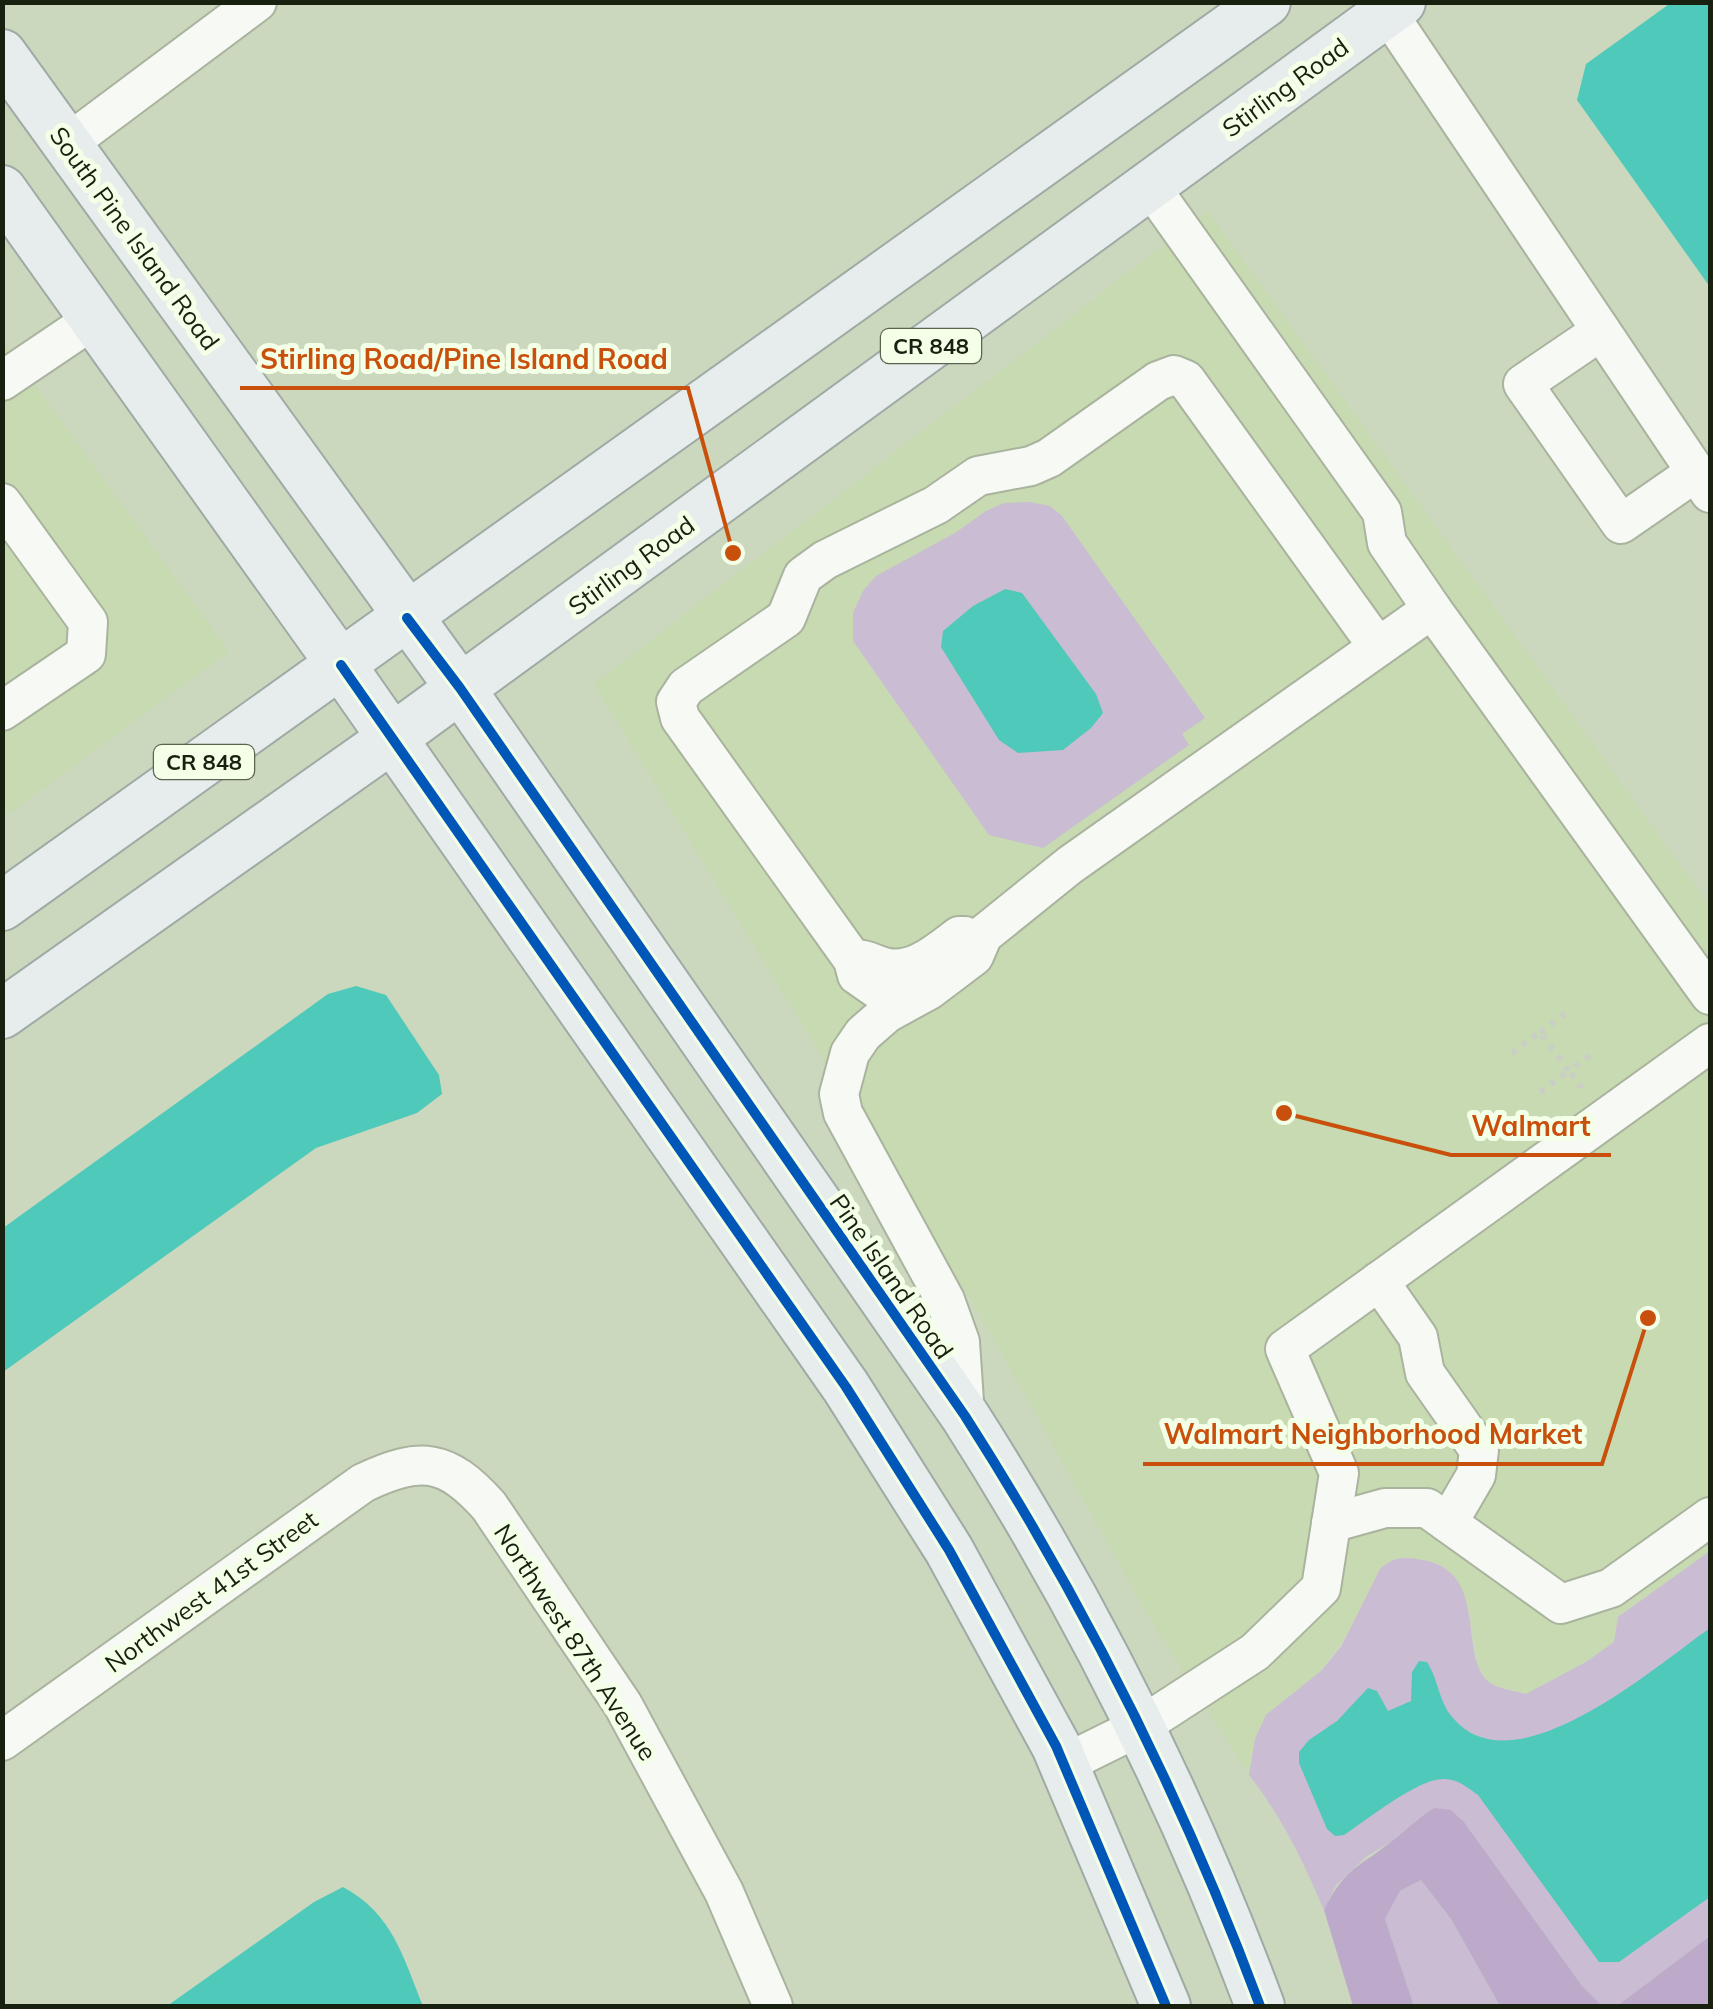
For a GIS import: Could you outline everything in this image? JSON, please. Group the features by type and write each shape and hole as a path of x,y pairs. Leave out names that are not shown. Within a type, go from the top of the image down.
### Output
{"main road":[{"name":"CR 848","path":"2,906 1266,2"},
{"name":"Stirling Road","path":"2,1014 391,739 1150,186 1389,6"},
{"name":"South Pine Island Road","path":"2,54 407,618"},
{"path":"2,190 341,665 846,1387 948,1550 1064,1764 1166,2006"},
{"name":"Pine Island Road","path":"407,618 460,688 1020,1501 1141,1726 1260,2006"}],"street":[{"path":"67,144 257,2"},
{"path":"1389,6 1703,482 1621,524 1523,384 1601,330"},
{"path":"1150,186 1382,512 1387,542 1432,609 1710,995"},
{"path":"2,381 94,318"},
{"path":"909,1000 887,996 857,975 853,960 680,718 676,702 686,687 786,618 802,576 825,560 936,504 978,476 1031,466 1049,458 1158,381 1174,376 1186,380 1378,647"},
{"path":"2,503 88,622 86,654 2,711"},
{"path":"965,1416 960,1342 945,1300 850,1130 839,1094 850,1053 863,1034 974,956 983,935 1070,865 1432,609"},
{"path":"853,960 866,958 889,969 902,969 916,965 959,936 983,935"},
{"path":"1064,1764 1141,1726 1255,1652 1321,1588 1339,1473 1284,1350 1710,1043"},
{"path":"1379,1281 1418,1337 1426,1373 1479,1450 1476,1475 1448,1523"},
{"name":"Northwest 41st Street","path":"2,1741 363,1482 432,1447"},
{"name":"Northwest 87th Avenue","path":"432,1447 489,1506 623,1705 724,1892 773,2006"},
{"path":"1331,1523 1385,1508 1427,1508 1561,1604 1611,1588 1710,1517"}],"path":[{"path":"1512,1052 1569,1011"},
{"path":"1540,1032 1587,1096"},
{"path":"1540,1092 1596,1050"}],"shaded area":[{"path":"1208,211 1710,906 1710,1551 1618,1616 1614,1642 1526,1694 1489,1683 1478,1665 1471,1616 1460,1587 1438,1563 1402,1557 1380,1569 1357,1618 1321,1671 1266,1715 1255,1739 1249,1775 1149,1617 983,1320 594,684"},
{"path":"2,340 229,652 3,818 2,818"},
{"path":"1004,503 1050,506 1062,516 1205,718 1182,734 1189,745 1043,848 989,835 853,641 853,613 863,591 876,576 955,533 986,511"},
{"path":"1710,1551 1710,1936 1617,2006 1599,2004 1464,1822 1451,1810 1418,1819 1393,1841 1367,1856 1336,1885 1324,1910 1291,1840 1249,1775 1255,1739 1266,1715 1321,1671 1341,1647 1380,1569 1405,1558 1444,1568 1457,1580 1465,1597 1480,1670 1492,1684 1526,1694 1614,1642 1618,1617"},
{"path":"1434,1808 1451,1810 1464,1822 1583,1987 1599,2003 1610,2006 1500,2006 1451,1919 1421,1880 1400,1891 1385,1919 1414,2006 1353,2006 1324,1910 1347,1875"},
{"path":"1421,1880 1451,1919 1500,2006 1414,2006 1385,1919 1400,1891"},
{"path":"1710,1936 1710,2006 1617,2006"}],"water":[{"path":"1672,2 1710,3 1710,287 1577,100 1586,64"},
{"path":"1005,589 1022,593 1096,694 1103,713 1063,750 1018,753 999,740 941,647 943,631 973,606"},
{"path":"356,986 386,995 439,1075 442,1094 417,1113 316,1148 3,1372 3,1228 328,994"},
{"path":"1710,1628 1710,1897 1619,1962 1599,1962 1478,1795 1466,1786 1447,1779 1431,1781 1344,1835 1335,1836 1327,1829 1299,1763 1299,1752 1309,1740 1337,1721 1368,1688 1377,1691 1388,1711 1411,1701 1412,1672 1419,1661 1427,1662 1453,1718 1479,1737 1511,1740 1547,1732 1584,1715"},
{"path":"343,1887 374,1910 385,1924 423,2006 167,2006 314,1902"}],"cycle path":[{"path":"407,618 460,688 965,1416 1009,1486 1090,1630 1164,1777 1260,2006"},
{"path":"341,665 846,1387 949,1550 1056,1746 1166,2006"}],"place":[{"name":"Stirling Road/Pine Island Road","path":"733,553"},
{"name":"Walmart","path":"1284,1113"},
{"name":"Walmart Neighborhood Market","path":"1648,1318"}]}
